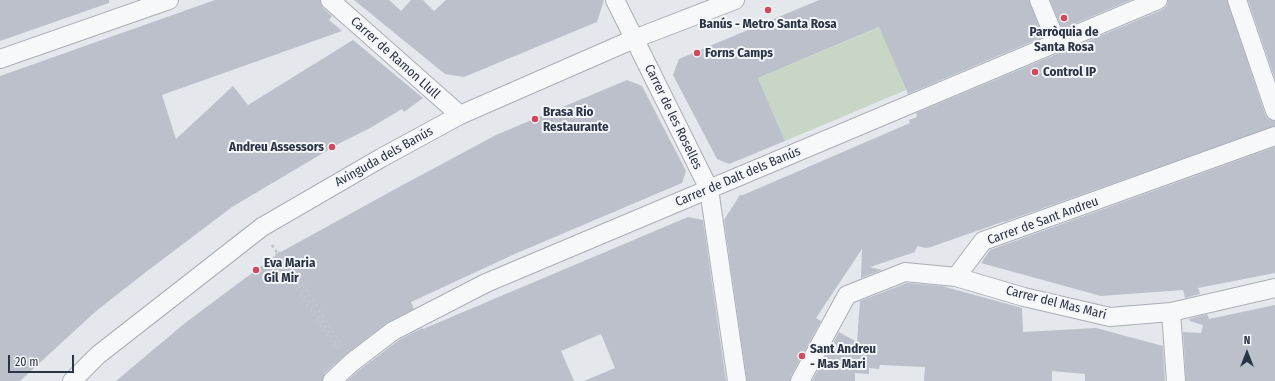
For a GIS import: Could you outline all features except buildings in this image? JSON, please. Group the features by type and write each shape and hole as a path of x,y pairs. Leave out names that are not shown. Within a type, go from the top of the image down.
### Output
{"street":[{"path":"0,59 169,0"},
{"name":"Carrer de Ramon Llull","path":"330,0 460,115"},
{"name":"Carrer de les Roselles","path":"615,0 709,189 738,381"},
{"name":"Avinguda dels Banús","path":"72,381 98,355 262,227 381,158 460,115 634,39 735,0"},
{"path":"1039,0 1057,43"},
{"name":"Carrer de Dalt dels Banús","path":"332,381 351,363 393,331 486,283 1158,0"},
{"path":"1236,0 1275,111"},
{"name":"Carrer de Sant Andreu","path":"956,277 983,241 1275,136"},
{"path":"800,381 846,295 905,272 956,277"},
{"name":"Carrer del Mas Mari","path":"956,277 1024,297 1110,317 1171,312 1275,288"},
{"path":"1171,312 1176,381"}],"path":[{"path":"277,253 283,253 342,347 340,349 337,351 276,257 277,253"}],"green space":[{"path":"880,27 906,90 785,141 758,78"}],"place":[{"name":"Banús - Metro Santa Rosa","path":"768,10"},
{"name":"Parròquia de Santa Rosa","path":"1064,18"},
{"name":"Forns Camps","path":"697,53"},
{"name":"Control IP","path":"1035,72"},
{"name":"Brasa Rio Restaurante","path":"535,119"},
{"name":"Andreu Assessors","path":"332,147"},
{"name":"Eva Maria Gil Mir","path":"256,270"},
{"name":"Sant Andreu - Mas Mari","path":"802,356"}]}
